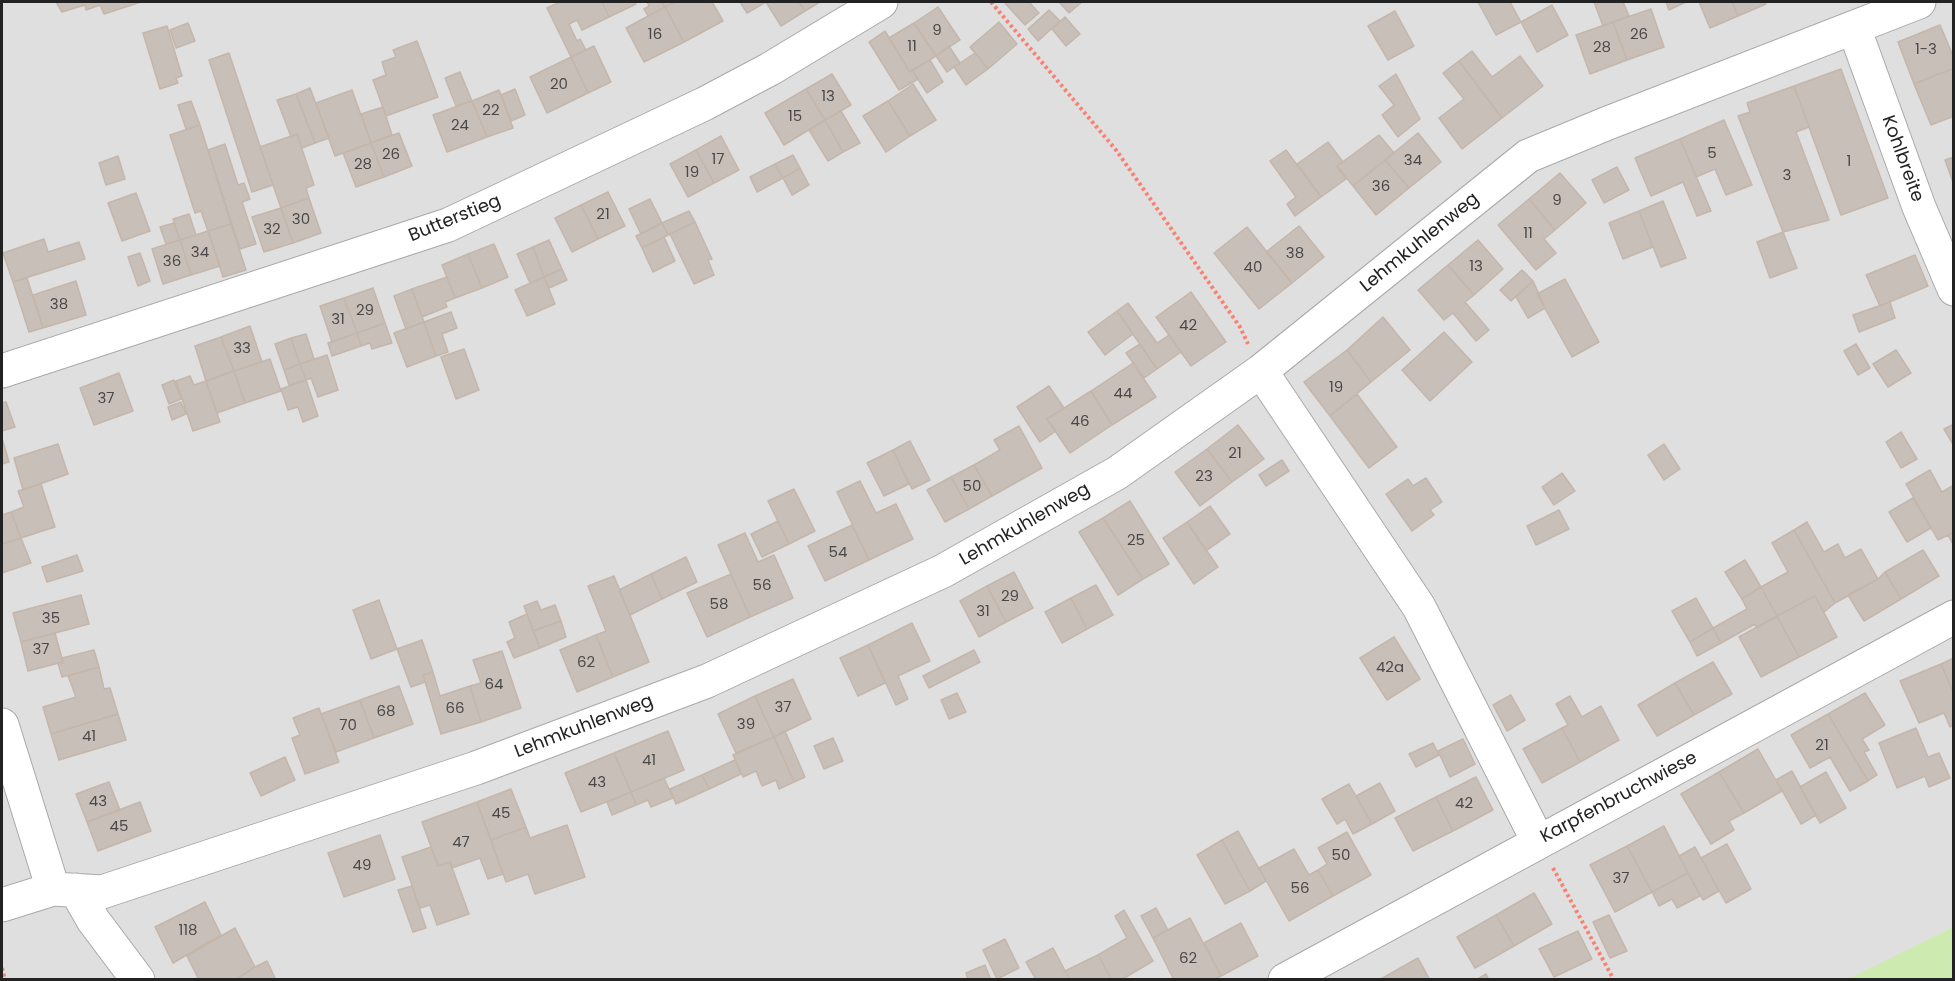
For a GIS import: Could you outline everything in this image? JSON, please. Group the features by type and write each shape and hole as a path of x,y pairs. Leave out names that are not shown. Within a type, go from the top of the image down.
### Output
{"street":[{"name":"Butterstieg","path":"2,371 448,225 704,104 770,69 881,2"},
{"name":"Lehmkuhlenweg","path":"2,905 64,890 102,892 465,772 707,681 953,566 1117,473 1261,371 1528,156 1919,2"},
{"name":"Kohlbreite","path":"1854,28 1919,207 1953,289"},
{"path":"1261,371 1419,607 1538,842"},
{"name":"Karpfenbruchwiese","path":"1285,980 1953,617"},
{"path":"2,725 64,890 93,920 138,980"}],"path":[{"path":"992,2 1116,150 1240,327 1261,371"},
{"path":"1538,842 1614,980"},
{"path":"2,968 5,980"}],"shaded area":[{"path":"2,2 1953,2 1953,927 1848,980 2,980"}],"green space":[{"path":"1953,927 1953,979 1848,979"}],"building":[{"path":"56,2 141,2 104,14 100,5 86,10 85,5 62,12"},
{"path":"560,2 602,2 609,17 582,30 577,20 569,24 577,41 580,39 586,50 571,57 547,8"},
{"path":"602,2 634,2 636,4 609,17"},
{"path":"647,2 662,2 665,7 648,16 644,9 649,6"},
{"path":"662,2 676,2 665,7"},
{"path":"676,2 712,2 723,21 684,42 665,7"},
{"path":"740,2 766,2 747,13"},
{"path":"766,2 799,2 805,11 781,26"},
{"path":"799,2 820,2 805,11"},
{"path":"1004,2 1029,2 1039,13 1025,25"},
{"path":"1059,2 1082,2 1069,13"},
{"path":"1478,2 1510,2 1521,22 1496,35"},
{"path":"1594,2 1623,2 1629,16 1603,26"},
{"path":"1666,2 1686,2 1669,10"},
{"path":"1699,2 1732,2 1738,16 1710,28"},
{"path":"1732,2 1765,2 1766,4 1738,16"},
{"path":"1552,5 1568,35 1537,52 1521,22"},
{"path":"665,7 684,42 644,62 626,28"},
{"path":"938,7 960,40 936,56 914,23"},
{"path":"1651,9 1664,47 1627,60 1613,22"},
{"path":"1049,10 1060,21 1038,41 1028,29"},
{"path":"1395,11 1414,46 1388,60 1368,26"},
{"path":"1065,17 1080,34 1066,46 1052,29"},
{"path":"999,22 1017,44 988,69 970,47"},
{"path":"1613,22 1627,60 1590,74 1576,35"},
{"path":"188,23 195,41 176,48 170,30"},
{"path":"914,23 936,56 910,72 889,38"},
{"path":"1940,25 1954,58 1954,68 1914,84 1898,42"},
{"path":"167,26 182,76 176,78 178,83 160,89 143,33"},
{"path":"885,31 910,72 912,70 918,79 899,90 869,42"},
{"path":"417,41 438,97 386,116 373,80 386,75 382,62 396,57 393,50"},
{"path":"594,46 611,82 588,93 571,57"},
{"path":"949,46 960,63 947,72 936,56"},
{"path":"1472,51 1492,77 1520,56 1543,86 1502,118 1459,61"},
{"path":"229,53 273,185 252,192 209,60"},
{"path":"975,53 988,69 966,85 954,67"},
{"path":"571,57 588,93 547,113 530,77"},
{"path":"930,60 943,82 927,93 912,70"},
{"path":"1459,61 1502,118 1462,149 1439,118 1464,99 1443,73"},
{"path":"1954,68 1954,116 1931,125 1914,84"},
{"path":"1841,69 1888,198 1841,215 1794,86"},
{"path":"460,72 472,101 456,106 445,78"},
{"path":"832,74 851,105 825,120 806,89"},
{"path":"1396,74 1420,119 1398,137 1382,115 1394,105 1379,86"},
{"path":"913,84 936,120 910,136 888,101"},
{"path":"1794,86 1809,127 1796,132 1829,220 1783,232 1738,116 1750,112 1747,103"},
{"path":"310,88 329,138 315,143 296,94"},
{"path":"515,89 525,115 511,121 501,95"},
{"path":"806,89 825,120 784,145 765,113"},
{"path":"352,90 371,143 335,156 316,103"},
{"path":"499,90 513,128 487,137 472,101"},
{"path":"296,94 315,143 302,148 297,134 291,137 277,100"},
{"path":"191,101 200,125 186,129 178,105"},
{"path":"472,101 487,137 447,152 433,115"},
{"path":"888,101 910,136 886,152 863,116"},
{"path":"383,107 392,135 371,143 361,114"},
{"path":"841,111 860,143 843,152 825,120"},
{"path":"825,120 843,152 828,161 809,130"},
{"path":"1724,120 1752,185 1726,195 1715,169 1696,177 1680,139"},
{"path":"200,125 231,224 208,231 201,211 195,213 170,135"},
{"path":"399,133 412,166 384,177 371,143"},
{"path":"1418,133 1441,162 1409,188 1385,160"},
{"path":"297,134 314,185 306,188 309,198 281,208 260,147"},
{"path":"1379,135 1394,153 1353,186 1337,166"},
{"path":"721,136 739,170 714,183 696,150"},
{"path":"1680,139 1711,211 1697,216 1683,182 1651,196 1635,158"},
{"path":"1328,142 1343,162 1337,166 1346,179 1321,197 1297,164"},
{"path":"371,143 384,177 356,187 343,153"},
{"path":"225,144 238,185 244,183 250,199 242,202 256,244 240,249 208,150"},
{"path":"696,150 714,183 688,197 670,164"},
{"path":"1286,150 1321,197 1295,216 1287,204 1296,197 1270,161"},
{"path":"793,155 800,168 783,178 775,164"},
{"path":"118,156 125,179 106,185 99,163"},
{"path":"1954,157 1954,185 1945,160"},
{"path":"1385,160 1409,188 1376,215 1353,186"},
{"path":"775,164 783,178 757,192 750,177"},
{"path":"1617,167 1629,190 1604,203 1592,180"},
{"path":"800,168 809,185 792,195 783,178"},
{"path":"1560,173 1586,203 1555,230 1529,199"},
{"path":"608,192 625,226 598,239 581,205"},
{"path":"136,193 150,231 122,241 108,203"},
{"path":"309,198 321,233 293,243 281,208"},
{"path":"650,199 662,223 641,234 629,209"},
{"path":"1529,199 1555,230 1544,239 1556,253 1536,270 1498,225"},
{"path":"1663,201 1686,258 1661,267 1639,211"},
{"path":"581,205 598,239 572,252 555,218"},
{"path":"281,208 293,243 264,252 252,217"},
{"path":"689,211 695,222 668,235 662,223"},
{"path":"1639,211 1653,247 1623,259 1609,223"},
{"path":"189,214 196,235 180,240 173,219"},
{"path":"695,222 712,259 708,260 714,275 694,284 670,234"},
{"path":"174,223 180,240 166,244 160,227"},
{"path":"662,223 668,235 642,248 636,236"},
{"path":"231,224 246,270 223,277 208,231"},
{"path":"1299,226 1324,257 1292,283 1266,252"},
{"path":"1247,227 1292,283 1259,309 1214,253"},
{"path":"208,231 220,266 191,275 180,240"},
{"path":"1783,232 1797,268 1770,278 1757,242"},
{"path":"664,237 675,261 653,272 642,248"},
{"path":"44,239 48,252 79,242 85,259 13,282 3,253"},
{"path":"180,240 191,275 163,284 152,249"},
{"path":"549,240 562,269 544,277 533,247"},
{"path":"1478,240 1503,269 1474,295 1448,265"},
{"path":"494,244 508,277 482,288 468,254"},
{"path":"533,247 544,277 530,283 517,254"},
{"path":"140,253 150,281 138,286 128,257"},
{"path":"468,254 482,288 455,298 442,265"},
{"path":"1915,255 1928,286 1880,306 1866,275"},
{"path":"1448,265 1474,295 1465,302 1489,330 1476,341 1453,313 1444,320 1418,290"},
{"path":"562,269 567,280 549,288 544,277"},
{"path":"1522,270 1533,281 1511,301 1500,290"},
{"path":"447,277 455,298 445,302 447,307 422,317 412,289"},
{"path":"544,277 555,304 527,316 515,290"},
{"path":"27,278 43,328 29,332 13,282"},
{"path":"1565,279 1599,342 1572,357 1537,294"},
{"path":"76,281 86,315 43,328 33,295"},
{"path":"1533,281 1545,308 1528,318 1516,297"},
{"path":"373,288 385,323 357,333 344,298"},
{"path":"412,289 424,322 406,329 394,296"},
{"path":"1191,292 1226,342 1191,366 1156,317"},
{"path":"344,298 357,333 332,342 320,306"},
{"path":"1890,302 1895,318 1859,332 1853,315"},
{"path":"1128,303 1157,343 1169,335 1181,352 1157,369 1117,311"},
{"path":"1117,311 1133,334 1105,355 1088,332"},
{"path":"451,312 457,328 442,334 448,352 436,356 424,322"},
{"path":"1383,317 1410,350 1371,382 1347,350"},
{"path":"424,322 436,356 407,367 394,333"},
{"path":"385,323 392,343 372,349 370,343 361,346 357,333"},
{"path":"250,326 262,362 234,371 221,337"},
{"path":"1444,332 1472,362 1430,401 1402,370"},
{"path":"357,333 361,346 332,356 328,343"},
{"path":"306,334 314,359 300,364 291,338"},
{"path":"221,337 234,371 206,381 195,346"},
{"path":"291,338 300,364 284,370 275,344"},
{"path":"1140,344 1157,369 1144,378 1126,353"},
{"path":"1856,344 1870,368 1858,375 1844,351"},
{"path":"464,349 479,390 456,399 441,357"},
{"path":"1347,350 1371,382 1330,416 1304,382"},
{"path":"1896,350 1911,373 1888,387 1873,364"},
{"path":"327,355 338,390 318,397 311,378 306,380 300,364"},
{"path":"270,359 281,391 245,403 234,371"},
{"path":"1133,363 1156,397 1112,425 1091,391"},
{"path":"300,364 306,380 289,385 284,370"},
{"path":"234,371 245,403 217,413 206,381"},
{"path":"119,373 133,411 94,425 80,388"},
{"path":"190,376 194,385 206,381 220,422 193,431 176,381"},
{"path":"174,380 181,399 169,404 162,385"},
{"path":"306,380 318,416 303,422 298,407 288,410 281,389"},
{"path":"1049,386 1064,408 1047,419 1056,431 1040,442 1017,407"},
{"path":"1091,391 1112,425 1070,453 1047,419"},
{"path":"1357,394 1397,447 1369,468 1330,416"},
{"path":"6,402 15,427 2,431 2,403"},
{"path":"181,402 186,414 172,420 168,407"},
{"path":"1954,424 1954,446 1944,429"},
{"path":"1238,425 1264,459 1232,482 1207,449"},
{"path":"1019,426 1042,468 992,496 974,465 1000,450 994,440"},
{"path":"1901,432 1917,459 1901,468 1886,442"},
{"path":"2,438 9,462 2,464"},
{"path":"910,441 930,480 912,489 893,450"},
{"path":"58,444 68,474 23,490 14,458"},
{"path":"1664,444 1680,469 1664,480 1648,455"},
{"path":"1207,449 1232,482 1200,506 1175,472"},
{"path":"893,450 909,484 884,496 867,463"},
{"path":"1282,460 1289,471 1266,486 1259,475"},
{"path":"974,465 992,496 969,509 951,477"},
{"path":"1930,470 1942,492 1954,485 1954,532 1938,540 1906,484"},
{"path":"1562,473 1575,491 1554,505 1542,487"},
{"path":"951,477 969,509 945,522 927,490"},
{"path":"1426,478 1442,502 1430,510 1434,515 1412,531 1386,494 1408,479 1413,486"},
{"path":"860,481 876,513 896,504 913,539 869,560 837,492"},
{"path":"41,484 55,527 21,538 11,512 24,507 18,491"},
{"path":"794,489 815,531 789,544 768,501"},
{"path":"1913,498 1931,528 1907,542 1889,512"},
{"path":"1130,501 1169,564 1143,579 1103,518"},
{"path":"1210,506 1230,534 1206,551 1187,522"},
{"path":"1559,510 1569,529 1536,545 1527,526"},
{"path":"11,512 21,538 2,544 2,515"},
{"path":"1103,518 1143,579 1118,595 1079,532"},
{"path":"778,521 789,544 762,557 751,534"},
{"path":"1187,522 1218,567 1194,584 1163,538"},
{"path":"1807,522 1824,552 1838,544 1845,558 1861,549 1878,579 1835,603 1794,530"},
{"path":"852,525 869,560 825,581 808,546"},
{"path":"1794,530 1835,603 1824,612 1815,596 1777,616 1761,587 1788,572 1772,543"},
{"path":"1954,532 1954,546 1948,535"},
{"path":"745,533 758,562 774,555 793,598 750,617 718,545"},
{"path":"21,538 31,563 2,573 2,544"},
{"path":"1923,550 1939,576 1901,599 1885,572"},
{"path":"77,555 83,571 47,582 42,567"},
{"path":"686,557 697,582 662,599 651,574"},
{"path":"1745,560 1761,587 1742,599 1725,572"},
{"path":"1014,572 1033,608 1006,622 987,586"},
{"path":"1885,572 1901,599 1864,621 1848,595 1878,579"},
{"path":"651,574 662,599 630,615 619,590"},
{"path":"731,574 750,617 707,637 687,593"},
{"path":"614,576 649,662 613,677 596,635 606,631 588,586"},
{"path":"1096,585 1113,615 1087,629 1071,598"},
{"path":"987,586 1006,622 979,637 960,601"},
{"path":"1761,587 1777,616 1757,628 1755,624 1721,643 1713,628 1747,609 1742,599"},
{"path":"81,595 89,624 21,642 13,613"},
{"path":"1815,596 1837,637 1799,657 1777,616"},
{"path":"1071,598 1087,629 1062,643 1045,612"},
{"path":"1696,598 1713,628 1690,642 1672,611"},
{"path":"379,600 397,649 371,659 353,610"},
{"path":"537,601 541,610 555,605 561,621 533,631 524,606"},
{"path":"527,614 540,648 514,658 507,642 515,638 509,622"},
{"path":"1777,616 1799,657 1761,677 1739,637"},
{"path":"561,621 566,637 540,648 533,631"},
{"path":"912,623 930,661 898,676 908,699 896,705 868,645"},
{"path":"1713,628 1721,643 1697,656 1690,642"},
{"path":"55,633 63,662 28,671 21,642"},
{"path":"596,635 613,677 577,692 560,650"},
{"path":"1394,637 1420,679 1387,700 1360,658"},
{"path":"422,640 433,672 423,675 425,682 411,687 397,649"},
{"path":"868,645 885,683 858,696 840,658"},
{"path":"94,650 99,667 62,677 58,663 63,662 62,658"},
{"path":"974,650 980,662 929,688 923,676"},
{"path":"502,651 521,708 481,722 470,686 481,683 473,660"},
{"path":"1954,658 1954,694 1941,664"},
{"path":"1713,662 1732,694 1694,715 1675,683"},
{"path":"1941,664 1954,694 1954,725 1950,727 1944,713 1919,723 1900,681"},
{"path":"99,667 104,689 110,688 118,714 51,734 43,707 76,697 68,676"},
{"path":"433,672 440,696 470,686 481,722 441,734 423,675"},
{"path":"793,679 811,719 774,737 755,696"},
{"path":"1675,683 1694,715 1657,736 1638,705"},
{"path":"399,686 413,724 374,738 360,700"},
{"path":"957,693 966,712 949,719 941,700"},
{"path":"1865,693 1885,725 1862,739 1869,750 1864,752 1877,775 1868,781 1828,714"},
{"path":"1511,695 1525,720 1507,731 1493,705"},
{"path":"755,696 774,737 736,753 718,714"},
{"path":"1570,696 1582,717 1601,706 1619,740 1580,762 1562,728 1568,725 1556,704"},
{"path":"360,700 374,738 336,752 321,714"},
{"path":"319,708 339,762 305,774 292,738 300,735 293,718"},
{"path":"118,714 126,740 59,760 51,734"},
{"path":"1828,714 1868,781 1850,791 1830,757 1810,768 1791,735"},
{"path":"1562,728 1580,762 1542,783 1523,749"},
{"path":"1916,728 1928,757 1939,753 1950,778 1929,787 1925,776 1897,788 1879,743"},
{"path":"668,731 684,770 631,792 614,753"},
{"path":"785,731 805,777 794,782 774,737"},
{"path":"774,737 794,782 779,789 776,780 762,786 756,771 743,777 733,755"},
{"path":"833,738 843,761 824,769 814,746"},
{"path":"1463,739 1475,764 1450,777 1438,751"},
{"path":"1433,743 1439,755 1416,767 1409,754"},
{"path":"1758,749 1782,791 1744,813 1719,772"},
{"path":"614,753 631,792 581,812 565,773"},
{"path":"285,757 295,780 261,796 250,773"},
{"path":"735,760 741,774 709,789 702,775"},
{"path":"1792,771 1816,815 1801,824 1776,780"},
{"path":"1719,772 1744,813 1729,821 1734,830 1711,844 1681,794"},
{"path":"1826,772 1846,808 1820,823 1800,787"},
{"path":"702,775 709,789 676,804 670,789"},
{"path":"1476,777 1493,810 1453,831 1436,797"},
{"path":"664,778 673,798 651,807 648,800 636,805 631,792"},
{"path":"109,782 120,810 87,822 76,794"},
{"path":"1380,783 1395,811 1372,824 1356,796"},
{"path":"1349,784 1372,824 1353,834 1345,819 1337,824 1322,799"},
{"path":"511,789 526,827 491,840 477,802"},
{"path":"631,792 636,805 612,815 607,802"},
{"path":"1436,797 1453,831 1413,851 1395,818"},
{"path":"140,802 151,831 98,851 87,822"},
{"path":"477,802 503,874 488,879 480,858 452,868 450,862 438,866 422,822"},
{"path":"567,825 585,877 535,894 528,874 506,882 491,840 526,827 530,838"},
{"path":"1664,826 1688,873 1652,892 1627,846"},
{"path":"1238,831 1266,881 1250,891 1222,840"},
{"path":"1347,832 1371,875 1333,896 1318,870 1327,864 1318,848"},
{"path":"380,835 395,879 344,897 328,853"},
{"path":"1222,840 1250,891 1225,904 1197,855"},
{"path":"1727,844 1751,889 1726,903 1701,858"},
{"path":"1627,846 1652,892 1615,912 1590,865"},
{"path":"431,847 438,866 450,862 469,914 437,925 430,905 420,908 402,857"},
{"path":"1695,847 1719,891 1703,900 1679,856"},
{"path":"1294,849 1309,875 1318,870 1333,896 1289,921 1259,868"},
{"path":"1688,873 1700,896 1677,908 1672,899 1659,906 1652,892"},
{"path":"412,886 426,928 413,932 398,890"},
{"path":"1534,893 1552,924 1514,946 1496,915"},
{"path":"205,902 221,935 173,963 155,927"},
{"path":"1156,908 1168,930 1153,938 1141,916"},
{"path":"1124,910 1153,961 1121,980 1112,980 1098,955 1127,938 1115,916"},
{"path":"1496,915 1514,946 1475,968 1457,937"},
{"path":"1609,915 1627,951 1610,958 1593,922"},
{"path":"1190,918 1221,976 1213,980 1174,980 1153,938"},
{"path":"1241,923 1258,956 1221,976 1204,943"},
{"path":"235,928 255,967 235,980 199,980 187,956"},
{"path":"1578,931 1592,959 1554,977 1539,949"},
{"path":"1005,939 1019,968 997,979 983,950"},
{"path":"1053,948 1070,980 1036,980 1026,962"},
{"path":"1098,955 1112,980 1070,980 1065,971"},
{"path":"1418,958 1430,980 1379,980"},
{"path":"267,961 276,980 235,980 255,967"},
{"path":"985,965 991,980 968,980 966,973"},
{"path":"1486,974 1489,980 1476,980"}]}
